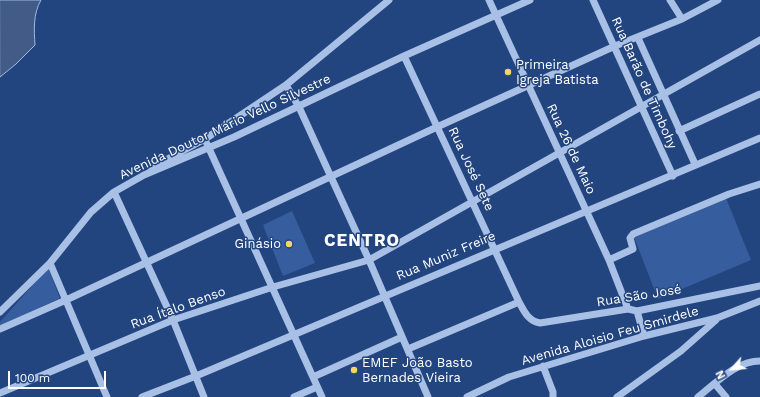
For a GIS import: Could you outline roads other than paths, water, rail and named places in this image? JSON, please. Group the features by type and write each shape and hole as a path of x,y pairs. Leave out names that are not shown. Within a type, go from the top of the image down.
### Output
{"street":[{"path":"144,175 162,162 205,139 286,85 389,0"},
{"name":"Rua 26 de Maio","path":"489,0 609,260 628,309"},
{"name":"Avenida Doutor Mário Vello Silvestre","path":"0,312 50,263 91,212 114,192 144,175 299,107 404,56 530,0"},
{"name":"Rua Barão de Timbohy","path":"593,0 673,176"},
{"path":"670,0 682,19"},
{"path":"0,329 66,300 240,218 615,46 682,19 718,0"},
{"path":"638,38 695,164"},
{"name":"Rua Ítalo Benso","path":"0,393 173,320 272,287 369,260 473,203 559,152 760,40"},
{"name":"Rua José Sete","path":"404,56 525,313"},
{"path":"286,85 299,107 385,295 428,397"},
{"path":"679,131 760,94"},
{"name":"Rua Muniz Freire","path":"142,397 196,376 385,295 673,176 695,164 760,138"},
{"path":"205,139 322,397"},
{"path":"609,260 633,249 630,238 633,234 729,194 760,184"},
{"path":"114,192 173,320 204,397"},
{"path":"50,263 107,397"},
{"name":"Rua São José","path":"525,313 535,322 540,323 628,309 637,310 760,286"},
{"name":"Avenida Aloisio Feu Smirdele","path":"467,397 509,377 644,336 717,318 760,301"},
{"path":"408,349 519,302"},
{"path":"637,310 644,336"},
{"path":"617,397 681,351 717,318"},
{"path":"313,377 402,337"},
{"path":"698,397 729,372 744,364 760,361"},
{"path":"544,366 552,388 553,397"},
{"path":"715,384 726,397"},
{"path":"294,397 317,387"}],"place":[{"name":"Primeira Igreja Batista","path":"508,72"},
{"name":"Ginásio","path":"289,244"},
{"name":"EMEF João Basto Bernades Vieira","path":"354,370"}],"district":[{"name":"CENTRO","path":"362,241"}]}
